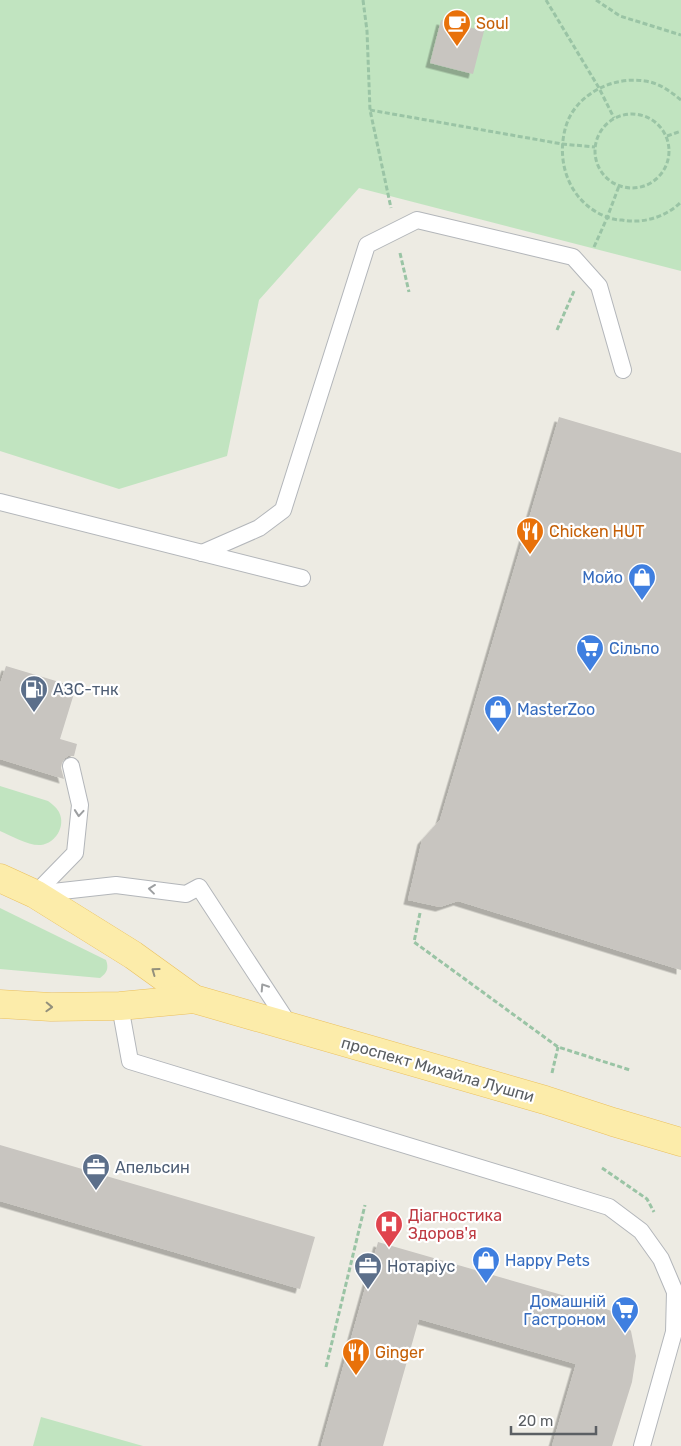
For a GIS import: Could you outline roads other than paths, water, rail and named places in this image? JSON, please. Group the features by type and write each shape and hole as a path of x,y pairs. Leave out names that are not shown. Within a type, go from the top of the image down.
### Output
{"main road":[{"name":"проспект Михайла Лушпи","path":"0,878 35,894 133,955 194,999 545,1100 681,1142"},
{"name":"проспект Михайла Лушпи","path":"0,1004 51,1007 120,1006 194,999"}],"lane":[{"path":"202,553 259,528 283,510 367,245 417,220 573,257 599,286 623,370"},
{"path":"0,502 302,578"},
{"path":"35,894 75,853 80,806 71,766"},
{"path":"35,894 116,885 186,894 198,887 291,1028"},
{"path":"120,1006 130,1061 609,1207 641,1231 661,1259 675,1292 674,1332 642,1446"}],"place":[{"name":"Soul","path":"457,47"},
{"name":"Chicken HUT","path":"530,555"},
{"name":"Мойо","path":"642,601"},
{"name":"Сільпо","path":"590,672"},
{"name":"АЗС-тнк","path":"34,713"},
{"name":"MasterZoo","path":"498,733"},
{"name":"Апельсин","path":"96,1191"},
{"name":"Діагностика Здоров'я","path":"389,1248"},
{"name":"Happy Pets","path":"486,1284"},
{"name":"Нотаріус","path":"368,1290"},
{"name":"Домашній Гастроном","path":"625,1334"},
{"name":"Ginger","path":"356,1376"}]}
